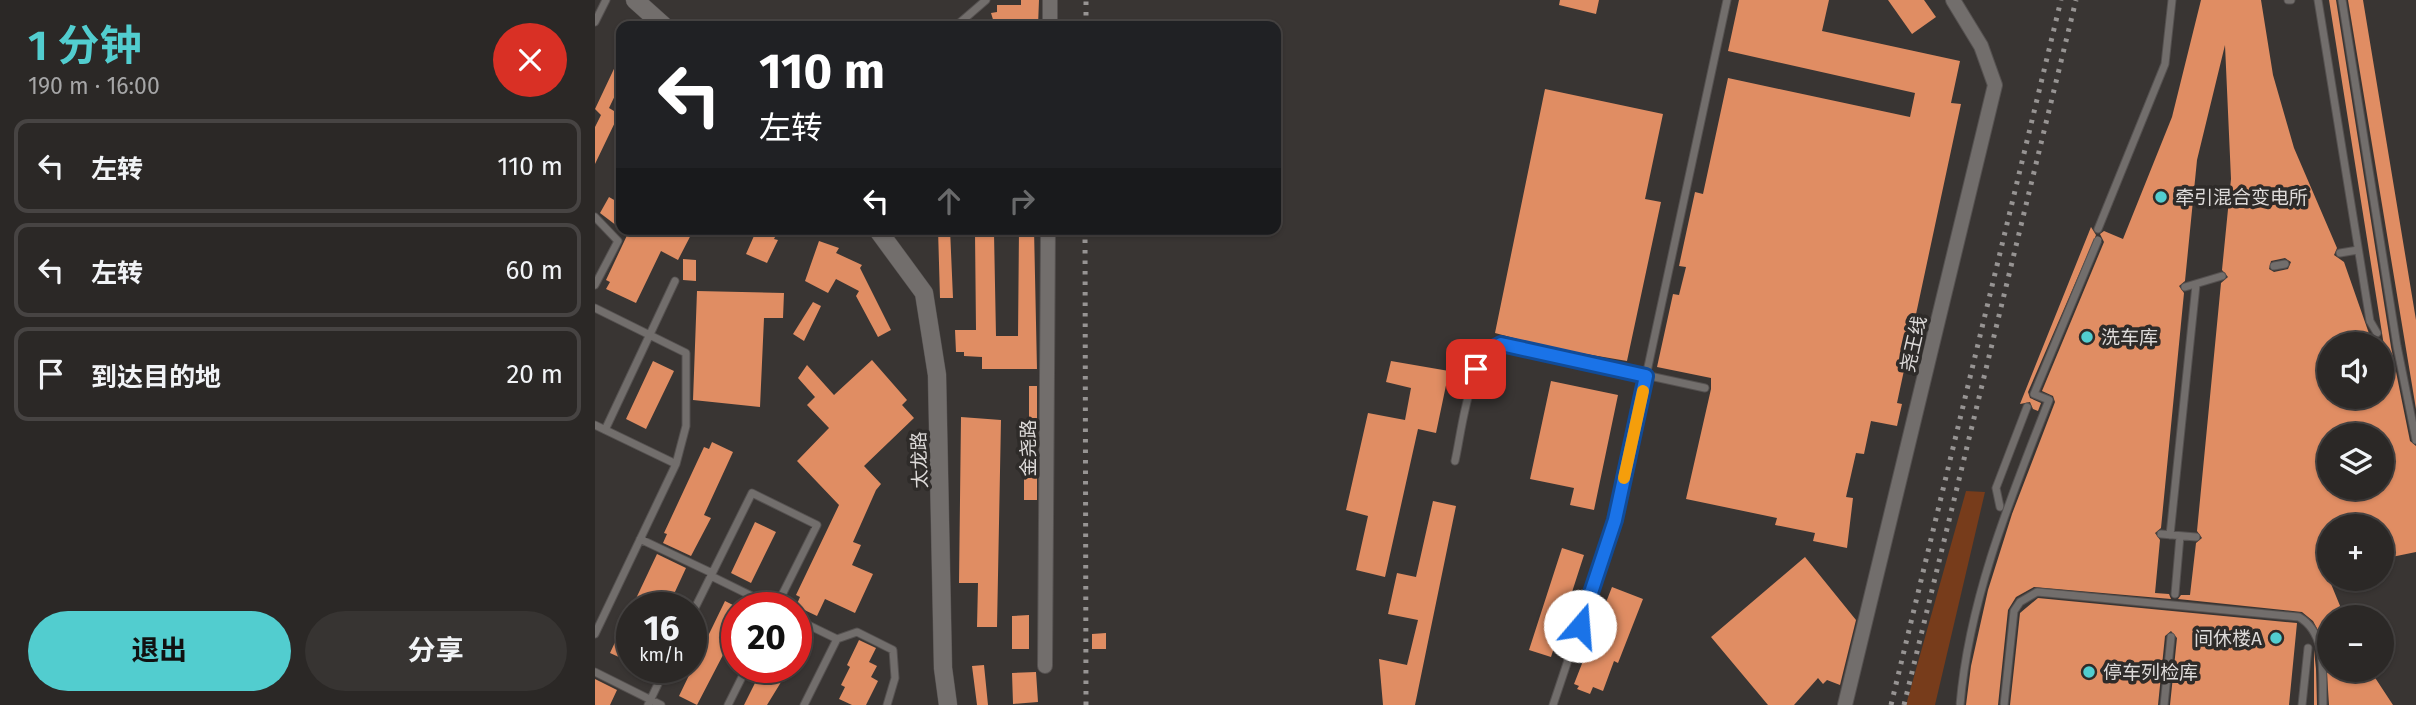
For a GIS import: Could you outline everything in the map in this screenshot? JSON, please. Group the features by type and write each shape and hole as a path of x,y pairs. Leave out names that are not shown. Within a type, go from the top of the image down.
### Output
{"street":[{"path":"635,0 658,21"},
{"path":"1050,0 1050,21"},
{"name":"尧王线","path":"1845,705 1995,85 1981,47 1953,0"},
{"name":"太龙路","path":"881,235 924,293 937,375 943,668 948,705"},
{"name":"金尧路","path":"1045,666 1048,235"}],"lane":[{"path":"595,23 606,0"},
{"path":"962,21 986,0"},
{"path":"1553,705 1615,520 1727,0"},
{"path":"2098,229 2165,64 2172,0"},
{"path":"2318,0 2358,250 2371,321 2376,332"},
{"path":"2342,0 2397,346 2416,440"},
{"path":"595,217 618,241 595,285"},
{"path":"1960,705 1962,676 1979,597 2012,494 2049,400 2034,394 2098,240"},
{"path":"2340,253 2358,250"},
{"path":"2274,266 2285,264"},
{"path":"2185,287 2221,276"},
{"path":"604,429 675,281"},
{"path":"2196,285 2166,535 2196,537"},
{"path":"595,308 686,353 686,426 676,464 599,616 595,634"},
{"path":"1455,461 1476,369 1488,351 1501,344 1705,388"},
{"path":"2000,507 1996,488 2027,408"},
{"path":"595,425 676,464"},
{"path":"703,592 752,493 817,525 783,592"},
{"path":"2175,594 2181,536"},
{"path":"640,539 745,592"},
{"path":"2004,705 2014,611 2020,601 2037,592 2299,617 2314,628 2319,639 2323,705"},
{"path":"812,626 837,639"},
{"path":"804,705 837,639 857,632 893,649 895,678 887,705"},
{"path":"2164,705 2171,637"},
{"path":"2302,705 2308,648"},
{"path":"595,671 649,702 661,705"},
{"path":"649,702 658,683"},
{"path":"728,705 739,683"}],"shaded area":[{"path":"1966,491 1985,492 1935,705 1906,705"}],"building":[{"path":"1021,0 1039,0 1038,21 993,21 991,13 997,12 997,5 1021,5"},
{"path":"1560,0 1599,0 1596,14 1559,5"},
{"path":"1739,0 1829,0 1822,31 1960,61 1951,103 1961,104 1897,403 1902,404 1897,426 1871,421 1864,454 1856,453 1846,497 1853,498 1847,548 1813,541 1815,533 1775,525 1777,518 1686,499 1711,389 1711,378 1657,367 1673,294 1679,295 1686,267 1679,266 1695,192 1703,194 1728,78 1910,117 1915,93 1728,51"},
{"path":"1888,0 1924,0 1936,17 1912,34"},
{"path":"2201,0 2261,0 2273,75 2294,148 2337,248 2334,255 2344,262 2368,332 2317,332 2317,409 2394,409 2394,362 2410,441 2416,446 2416,552 2394,557 2394,514 2317,514 2317,591 2334,591 2340,605 2317,605 2317,628 2302,612 2178,599 2181,595 2190,595 2196,543 2202,538 2197,531 2221,283 2228,277 2222,270 2231,179 2225,45 2197,160 2185,281 2179,286 2184,293 2161,528 2155,533 2160,540 2155,593 2169,594 2171,599 2034,587 2016,597 2008,610 1998,705 1966,705 1971,666 1988,590 2012,514 2055,402 2053,396 2042,391 2104,242 2100,234 2104,231 2123,239 2172,117","holes":["2285,258 2291,262 2288,269 2274,272 2269,269 2271,261"]},
{"path":"2329,0 2336,0 2389,332 2382,332"},
{"path":"2348,0 2363,0 2416,320 2416,409"},
{"path":"616,65 616,93 609,108 616,112 616,120 595,164 595,127 601,115 595,109"},
{"path":"1545,89 1663,114 1645,199 1661,202 1627,361 1551,348 1495,333"},
{"path":"609,197 616,201 616,225 600,213"},
{"path":"2091,227 2096,235 2028,392 2030,398 2041,403 2038,411 2033,409 2030,402 2020,404"},
{"path":"627,235 691,235 678,260 661,251 636,303 606,289 610,282 606,280"},
{"path":"754,235 776,235 774,239 778,240 767,263 746,254"},
{"path":"938,235 950,235 953,298 940,298"},
{"path":"975,235 994,235 996,336 1018,336 1019,235 1034,235 1037,369 982,369 982,357 964,356 964,352 956,352 955,330 976,330"},
{"path":"819,241 839,248 836,253 862,265 860,268 891,330 878,337 856,296 859,291 836,279 828,293 805,281"},
{"path":"683,259 696,260 696,281 683,280"},
{"path":"697,291 784,293 783,318 764,318 760,407 693,400"},
{"path":"813,302 821,306 804,341 793,334"},
{"path":"872,360 907,400 902,405 914,418 864,466 881,484 853,542 861,545 852,565 873,574 855,613 825,599 817,616 812,614 812,592 797,592 839,505 797,461 829,428 807,405 815,397 798,378 807,365 834,395"},
{"path":"653,361 674,371 646,429 626,419"},
{"path":"1391,361 1449,371 1436,433 1418,429 1385,577 1356,570 1368,516 1346,510 1368,413 1405,420 1411,388 1386,382"},
{"path":"1551,381 1618,395 1594,510 1570,505 1574,488 1530,479"},
{"path":"1029,386 1037,386 1037,500 1024,500 1024,452 1029,452"},
{"path":"961,417 1001,420 997,627 977,627 978,583 959,583"},
{"path":"712,442 733,452 704,515 711,518 691,556 663,543 667,534 664,533 704,447 709,449"},
{"path":"1433,501 1456,506 1415,705 1383,705 1379,659 1407,665 1418,620 1388,614 1397,573 1416,577"},
{"path":"755,522 776,532 751,583 731,573"},
{"path":"1562,548 1584,555 1551,657 1529,650"},
{"path":"657,554 686,568 675,592 639,592"},
{"path":"1805,557 1856,620 1840,685 1827,680 1823,684 1818,678 1794,705 1768,705 1711,637"},
{"path":"1612,587 1643,599 1618,663 1614,661 1603,691 1593,687 1590,694 1577,689 1579,686 1574,684"},
{"name":"停车列检库","path":"2038,598 2297,623 2289,705 2170,705 2177,638 2171,631 2165,636 2158,705 2010,705 2020,613"},
{"path":"721,609 721,659 697,705 679,696 685,683 707,683 707,638"},
{"path":"1029,615 1029,649 1012,649 1012,616"},
{"path":"1106,633 1106,649 1092,649 1092,634"},
{"path":"616,640 616,656 610,653"},
{"path":"859,640 876,648 869,662 877,666 871,677 878,681 866,705 852,705 839,699 845,687 841,685 850,667 847,665"},
{"path":"2314,650 2316,669 2317,705 2314,705"},
{"path":"984,665 988,705 977,705 972,666"},
{"path":"1036,672 1038,702 1013,704 1012,673"},
{"path":"595,679 617,690 610,705 595,705"},
{"path":"2328,682 2378,682 2393,705 2329,705"},
{"path":"755,683 780,683 767,705 744,705"}],"railway":[{"path":"1086,0 1086,21"},
{"path":"1891,705 2061,0"},
{"path":"1904,705 2076,0"},
{"path":"1085,235 1086,705"}],"slow traffic":[{"path":"1624,478 1643,391"}],"place":[{"name":"牵引混合变电所","path":"2161,197"},
{"name":"洗车库","path":"2087,337"},
{"name":"间休楼A","path":"2276,638"},
{"name":"停车列检库","path":"2089,672"}],"route":[{"path":"1476,369 1488,351 1501,344 1646,376 1615,520 1580,626"}]}
